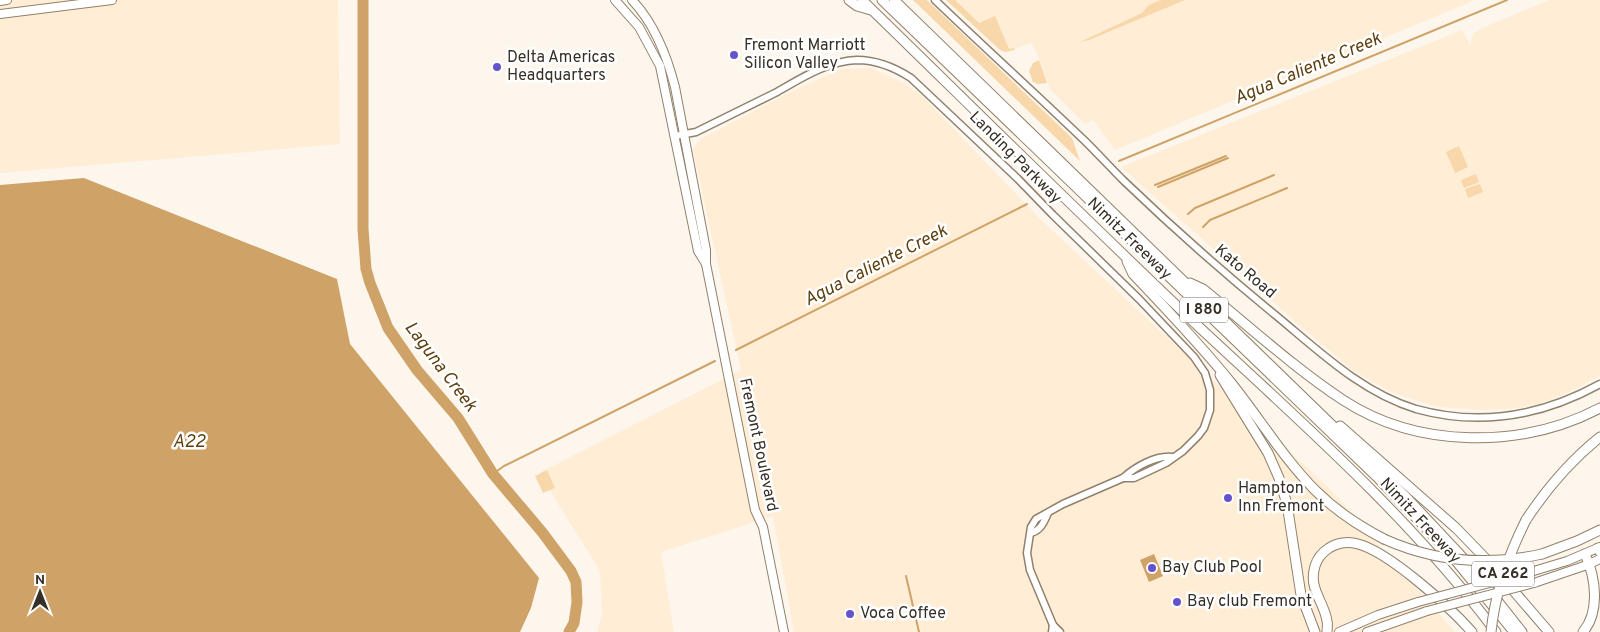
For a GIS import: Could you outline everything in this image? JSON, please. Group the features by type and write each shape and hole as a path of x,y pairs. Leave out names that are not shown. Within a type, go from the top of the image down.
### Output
{"highway":[{"path":"849,0 857,6 872,10"},
{"name":"Nimitz Freeway","path":"862,0 1125,257 1392,511 1449,573 1496,632"},
{"name":"I 880","path":"882,0 1377,477 1447,550 1514,632"},
{"name":"Nimitz Freeway","path":"894,0 1325,417 1447,539 1486,584 1522,632"},
{"path":"1125,257 1133,274 1198,342 1268,453 1279,478 1287,504 1301,595 1315,632"},
{"path":"1184,281 1203,289 1312,378 1343,400 1372,415 1398,425 1444,436 1494,438 1543,430 1575,420 1600,408"},
{"path":"1212,362 1232,384 1293,464 1316,490 1353,522 1384,539 1418,552 1453,560 1494,561 1542,554 1600,530"},
{"path":"1325,417 1344,428 1456,528 1487,560 1549,632"},
{"name":"CA 262","path":"1491,632 1494,606 1501,579 1511,550 1526,520 1554,481 1576,457 1600,437"},
{"path":"1327,632 1327,620 1314,582 1315,566 1325,551 1332,546 1350,542 1368,548 1397,566 1433,595 1472,632"},
{"path":"1583,632 1590,626 1596,609 1596,589 1590,564 1585,554"}],"main road":[{"path":"0,1 6,0"},
{"path":"0,14 112,0"},
{"name":"Fremont Boulevard","path":"614,0 643,33 660,66 679,135 706,250 706,264 755,510 762,527 784,632"},
{"path":"621,0 627,3 633,1"},
{"name":"Fremont Boulevard","path":"633,1 654,30 672,74 679,135"},
{"path":"632,19 637,20 648,30 654,30"},
{"path":"1338,632 1418,602 1527,573 1599,549"},
{"path":"1367,632 1427,611 1534,582 1600,559"}],"street":[{"name":"Kato Road","path":"935,0 1207,259 1337,366 1371,389 1415,408 1430,412 1463,417 1487,418 1510,416 1555,406 1600,384"},
{"name":"Landing Parkway","path":"679,135 696,132 815,72 844,62 856,60 879,63 895,69 911,78 1018,179 1139,299 1200,365 1208,380 1210,410 1208,419 1198,436 1166,463 1134,478 1123,478 1063,504 1048,513 1044,523 1037,531 1031,533 1028,545 1030,570 1053,625 1060,632"},
{"path":"1052,632 1053,625"}],"shaded area":[{"path":"0,0 338,0 340,144 0,173"},
{"path":"913,0 927,0 1072,138 1080,161"},
{"path":"946,0 955,0 979,23 995,16 1009,49 1014,48 1015,50 1005,52 1000,50"},
{"path":"953,0 1475,0 1115,150 1093,120 1085,124 1050,89 1036,51 1031,43 1009,51"},
{"path":"1161,0 1185,0 1080,42 1142,13 1149,5"},
{"path":"1549,0 1600,0 1600,376 1571,391 1541,403 1519,408 1484,410 1439,407 1389,391 1354,371 1300,326 1121,167 1462,30 1470,44 1473,34 1480,29"},
{"path":"1039,60 1047,83 1038,84 1033,82 1029,71 1033,63"},
{"path":"871,68 904,83 923,97 1040,219 1332,491 1455,632 794,632 773,516 661,552 674,632 597,632 602,614 600,571 539,473 741,370 693,150 699,140 794,90 841,69"},
{"path":"1459,146 1468,167 1455,173 1446,152"},
{"path":"1476,174 1479,182 1464,188 1461,180"},
{"path":"1480,184 1483,192 1468,198 1465,189"},
{"path":"547,470 555,488 543,493 535,476"}],"water":[{"name":"A22","path":"84,178 337,279 350,344 539,578 531,608 520,632 0,632 0,185"},
{"name":"Bay Club Pool","path":"1154,554 1163,576 1149,582 1140,560"}],"waterway":[{"name":"Laguna Creek","path":"363,0 363,229 366,269 370,283 388,328 417,370 458,418 493,474 542,532 571,571 576,582 577,602 574,623 569,632"},
{"name":"Agua Caliente Creek","path":"1119,161 1507,0"},
{"path":"1155,185 1226,156"},
{"path":"1158,187 1228,158"},
{"path":"1188,214 1195,208 1274,175"},
{"path":"1203,227 1210,220 1287,188"},
{"name":"Agua Caliente Creek","path":"736,350 1027,204"},
{"name":"Agua Caliente Creek","path":"493,474 504,466 715,361"},
{"path":"906,576 919,632"}],"place":[{"name":"Fremont Marriott Silicon Valley","path":"734,55"},
{"name":"Delta Americas Headquarters","path":"497,67"},
{"name":"Hampton Inn Fremont","path":"1228,498"},
{"name":"Bay Club Pool","path":"1152,568"},
{"name":"Bay club Fremont","path":"1177,602"},
{"name":"Voca Coffee","path":"850,614"}]}
